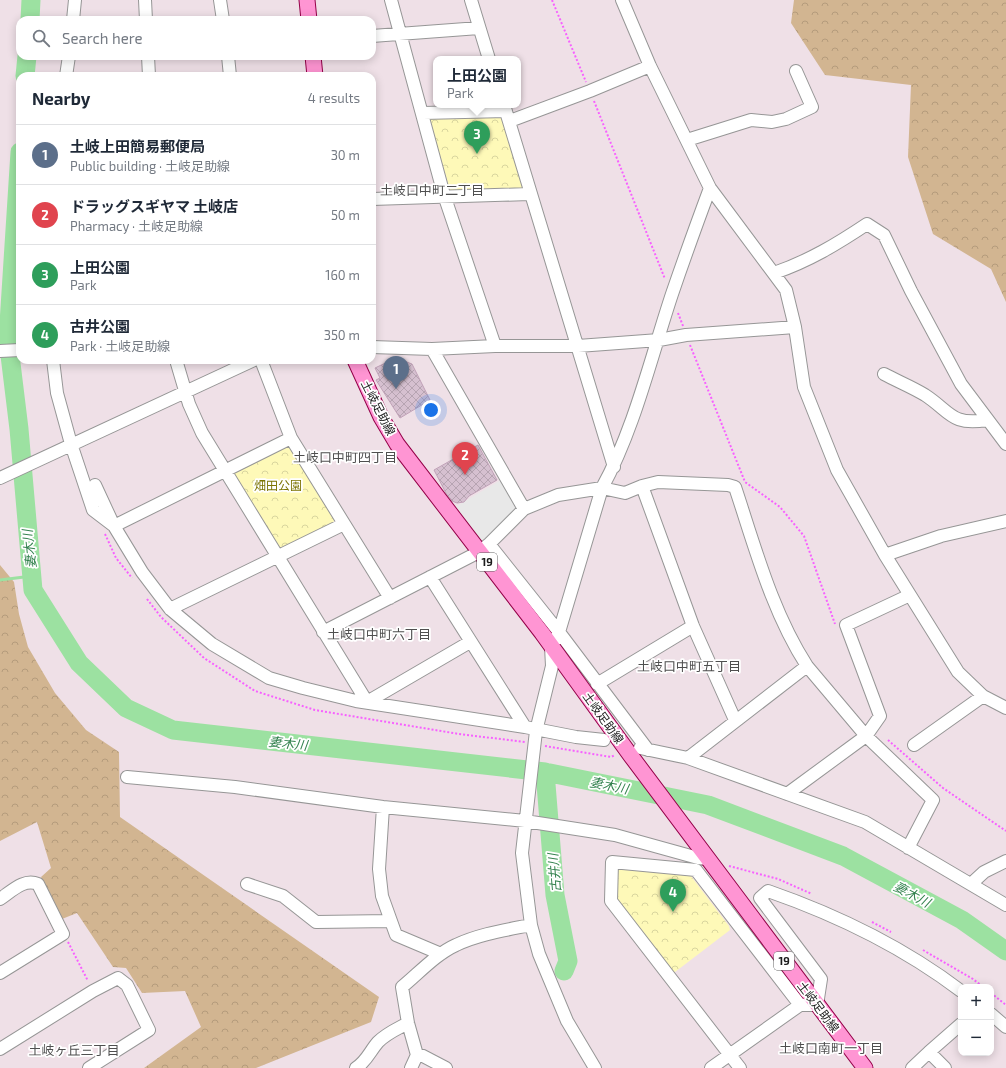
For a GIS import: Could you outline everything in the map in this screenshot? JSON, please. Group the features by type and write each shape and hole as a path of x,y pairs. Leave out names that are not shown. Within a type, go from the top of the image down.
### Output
{"main road":[{"path":"307,0 309,16"},
{"path":"313,60 315,72"},
{"name":"土岐足助線","path":"357,364 381,417 397,444 484,548 552,647 635,752 706,856 865,1068"}],"street":[{"path":"73,16 75,0"},
{"path":"145,0 146,16"},
{"path":"220,0 222,16"},
{"path":"391,0 423,113 444,195 495,346"},
{"path":"471,0 488,56"},
{"path":"622,0 650,66 710,188 786,290 795,327 804,387 837,470 885,555 958,672 983,696 1006,708"},
{"path":"376,36 479,28"},
{"path":"67,72 68,60"},
{"path":"148,60 150,72"},
{"path":"228,60 230,72"},
{"path":"423,113 507,112 590,91 650,66"},
{"path":"687,140 751,120 772,122 786,119 812,107 796,71"},
{"path":"507,112 530,194 614,467"},
{"path":"531,729 552,666 552,647 559,632 602,488 614,467 659,340 672,295 710,188"},
{"path":"376,199 444,195 530,194"},
{"path":"774,273 799,265 833,248 867,224 884,235 941,349 961,384 1006,444"},
{"path":"376,347 432,349 495,346 578,346 659,340 686,335 795,327"},
{"path":"432,349 524,509"},
{"path":"0,350 16,350"},
{"path":"53,364 57,393 67,446 93,510 170,609 212,644 269,678 303,688 367,702 604,740"},
{"path":"177,364 186,392 202,433 367,702"},
{"path":"0,478 246,364"},
{"path":"263,364 291,438 390,598"},
{"path":"884,374 925,396 952,418 973,422 987,420"},
{"path":"108,528 291,438"},
{"path":"323,632 484,548 524,509 558,495 602,488 625,493 642,486 658,482 740,485 768,584 795,647 807,666 933,800 908,848"},
{"path":"95,485 108,528"},
{"path":"642,486 693,626 735,720"},
{"path":"885,555 941,536 1006,521"},
{"path":"170,609 344,524"},
{"path":"484,548 559,632 597,684 635,752 688,758 865,822 1006,905"},
{"path":"430,577 470,642 531,729 535,744 525,817 522,853 531,925 550,985 567,1021 595,1068"},
{"path":"787,794 869,731 880,716 846,625 910,595"},
{"path":"597,684 693,626"},
{"path":"367,702 470,642"},
{"path":"688,758 735,720 807,666"},
{"path":"914,745 983,696"},
{"path":"127,777 235,787 383,807 525,817 615,835 698,858 706,856"},
{"path":"383,807 380,869 382,896 396,935 441,954"},
{"path":"971,884 984,872 1006,860"},
{"path":"740,1068 611,901 612,862 696,870 800,1005"},
{"path":"0,898 25,882 31,881 38,884 64,934 0,973"},
{"path":"247,884 283,896 316,922 391,921"},
{"path":"711,1068 800,1005 817,1005 821,979 760,898 768,891 844,921 882,939 958,989"},
{"path":"411,1068 416,1055 408,1024 402,987 441,954 455,945 493,932 531,925"},
{"path":"0,1049 93,991 118,978 127,985 149,1030 89,1068"},
{"path":"994,1017 1006,1027"},
{"path":"356,1068 365,1062 377,1043 388,1033 408,1024"},
{"path":"912,1068 958,1027"},
{"path":"929,1052 945,1068"},
{"path":"416,1055 422,1056 446,1068"}],"path":[{"path":"552,0 672,295 740,485 780,507 804,536 836,625"},
{"path":"108,528 116,558 134,582"},
{"path":"143,594 161,617 204,658 255,691 315,710 452,733 535,744 611,757 635,752"},
{"path":"869,731 943,788 1006,831"},
{"path":"64,934 93,991"},
{"path":"994,995 1006,1005"}],"green space":[{"path":"794,0 1006,0 1006,302 991,269 933,234 908,157 911,85 825,75 791,23"},
{"path":"503,116 525,189 453,193 450,190 429,118"},
{"name":"畑田公園","path":"286,444 291,447 334,520 333,524 283,549 279,548 233,473"},
{"path":"0,565 14,582 19,614 28,647 55,693 86,730 119,752 120,817 379,997 371,1022 256,1068 144,1068 201,1027 185,991 142,993 126,968 113,967 77,913 62,919 41,877 51,868 37,822 0,841"},
{"path":"617,869 691,876 729,926 730,930 675,972 672,972 617,899"}],"shaded area":[{"path":"501,480 520,509 482,545 455,507"}],"building":[{"path":"396,358 412,364 430,400 400,418 376,380 380,378 375,368"},
{"path":"478,445 497,480 469,496 464,502 457,503 452,501 447,495 434,470"}],"waterway":[{"name":"妻木川","path":"30,16 31,0"},
{"name":"妻木川","path":"25,72 27,60"},
{"name":"妻木川","path":"16,214 8,339 19,429 33,590 79,663 126,708 173,730 545,772 708,805 843,856 962,920 1006,951"},
{"path":"0,580 32,576"},
{"name":"古井川","path":"545,772 555,895 568,961 564,971"}],"place":[{"name":"上田公園","path":"477,154"},
{"name":"土岐上田簡易郵便局","path":"396,389"},
{"name":"ドラッグスギヤマ 土岐店","path":"465,475"},
{"name":"古井公園","path":"673,912"}],"district":[{"name":"土岐口中町二丁目","path":"432,190"},
{"name":"土岐口中町四丁目","path":"345,457"},
{"name":"土岐口中町六丁目","path":"379,634"},
{"name":"土岐口中町五丁目","path":"689,666"},
{"name":"土岐口南町一丁目","path":"831,1048"},
{"name":"土岐ヶ丘三丁目","path":"74,1050"}]}
